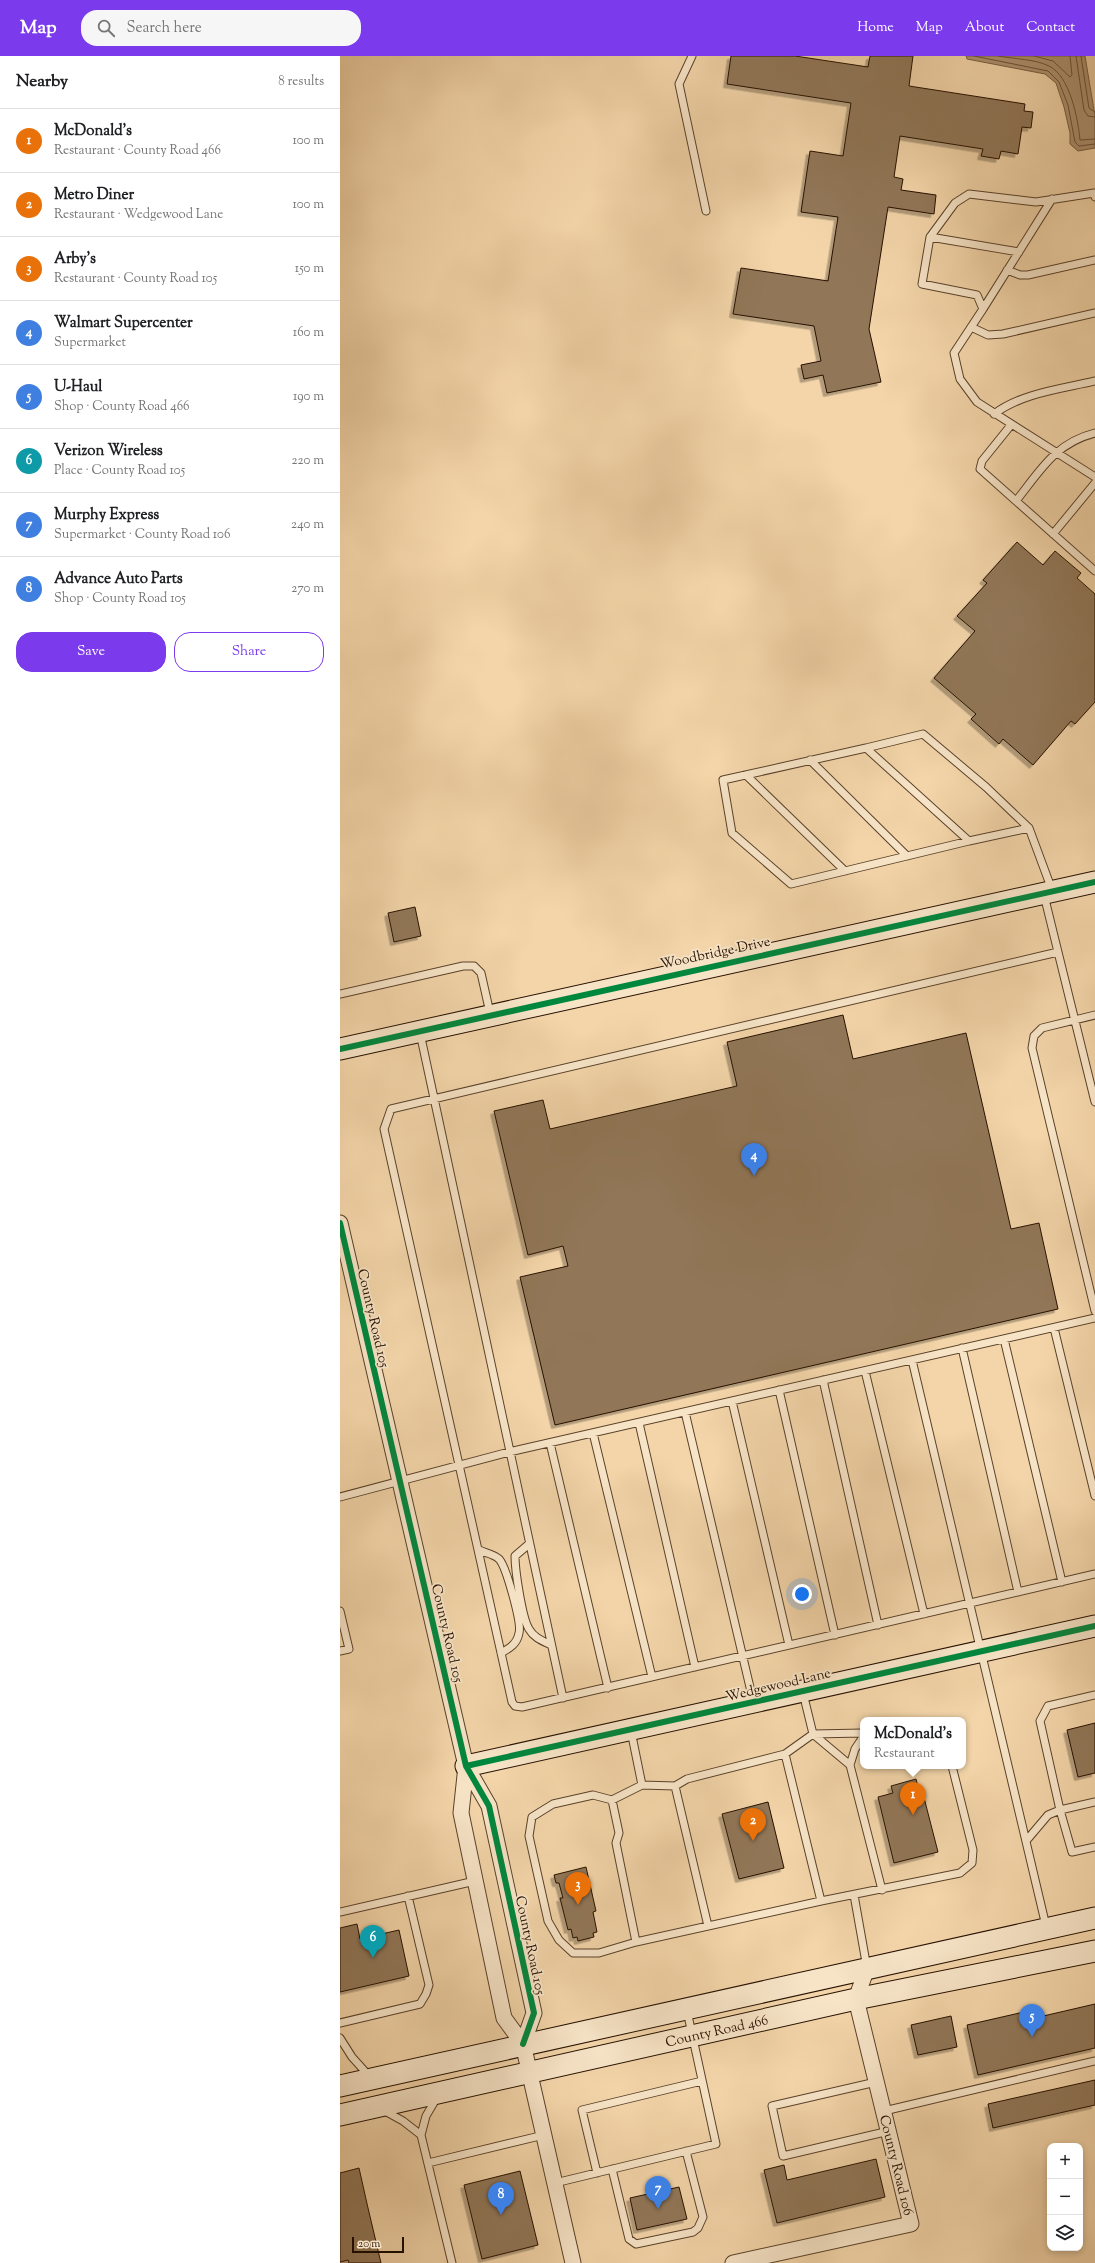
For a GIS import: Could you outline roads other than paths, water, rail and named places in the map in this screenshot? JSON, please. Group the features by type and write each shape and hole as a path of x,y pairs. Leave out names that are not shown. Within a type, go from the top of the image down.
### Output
{"main road":[{"name":"Woodbridge Drive","path":"340,1048 1095,882"},
{"name":"Wedgewood Lane","path":"466,1766 1095,1626"},
{"name":"County Road 466","path":"340,2086 523,2044 1095,1918"},
{"name":"County Road 466","path":"340,2115 529,2071 856,1999 1095,1951"}],"street":[{"name":"County Road 105","path":"340,1223 343,1252 400,1482 466,1766 489,1806 534,2013 523,2044"},
{"name":"County Road 105","path":"466,1766 461,1813 504,2018 523,2044"},
{"path":"856,1999 867,1968"},
{"name":"County Road 106","path":"733,2263 911,2224 856,1999"},
{"path":"523,2044 573,2263"}],"lane":[{"path":"692,56 679,84 706,211"},
{"path":"983,309 977,295 922,284 930,237 955,203 969,194 1036,202 1095,194"},
{"path":"1052,199 954,353 960,379 977,402 1095,477"},
{"path":"930,237 1019,252"},
{"path":"1007,270 1020,275 1028,276 1095,260"},
{"path":"971,327 988,334 1002,334 1095,313"},
{"path":"994,414 1007,404 1019,399 1095,381"},
{"path":"1011,425 982,461 980,469 1053,534 1094,566"},
{"path":"1016,501 1056,451 1069,442 1095,433"},
{"path":"1053,534 1095,483"},
{"path":"1030,828 969,841 791,884 732,833 722,780 923,734 986,787 1030,828 1048,892 1058,952 1095,1102"},
{"path":"866,748 969,841"},
{"path":"810,760 907,856"},
{"path":"746,775 845,871"},
{"path":"1058,952 391,1109 384,1129 512,1702 516,1706 522,1707 608,1688 1095,1574"},
{"path":"340,994 463,966 474,966 480,973 490,1014"},
{"path":"1095,1015 1042,1028 1034,1036 1032,1048 1095,1311"},
{"path":"419,1030 563,1698"},
{"path":"340,1497 509,1452 1095,1318"},
{"path":"1054,1328 1095,1496"},
{"path":"1004,1339 1062,1582"},
{"path":"962,1348 1018,1592"},
{"path":"912,1360 1047,1928"},
{"path":"865,1370 924,1614"},
{"path":"822,1380 878,1625"},
{"path":"779,1390 835,1635"},
{"path":"732,1401 789,1645"},
{"path":"685,1412 754,1702"},
{"path":"639,1422 695,1667"},
{"path":"593,1433 652,1677"},
{"path":"550,1443 608,1688"},
{"path":"529,1544 515,1556 515,1566 528,1629 538,1639 551,1645"},
{"path":"479,1550 498,1558 504,1567 517,1617 520,1632 514,1645 502,1654"},
{"path":"340,1610 349,1649 340,1651"},
{"path":"802,1691 813,1734 850,1765"},
{"path":"1095,1695 1048,1706 1040,1721 1060,1810 1072,1852 1095,1847"},
{"path":"630,1729 642,1785"},
{"path":"860,1733 813,1734 785,1754 687,1779 675,1786 642,1785 612,1800 593,1795 553,1804 532,1817 529,1836 548,1921 559,1940 573,1952 599,1953 636,1942 708,1926 821,1901 882,1890 960,1873 972,1863 973,1850 953,1769"},
{"path":"860,1742 855,1749 850,1765 882,1890"},
{"path":"785,1754 821,1901"},
{"path":"675,1786 708,1926"},
{"path":"612,1800 619,1833 616,1843 636,1942"},
{"path":"1026,1841 1048,1815 1060,1810 1095,1802"},
{"path":"340,1912 476,1881"},
{"path":"854,1895 867,1968"},
{"path":"340,2023 420,2004 426,1994 429,1985 408,1896"},
{"path":"555,2183 716,2144 686,2008"},
{"path":"340,2038 352,2058 371,2079"},
{"path":"884,2111 1095,2061"},
{"path":"597,2173 582,2110 702,2081"},
{"path":"876,2082 772,2106 783,2156 889,2132"},
{"path":"443,2091 433,2102 426,2116 421,2135 452,2263"},
{"path":"375,2107 399,2118 421,2135"},
{"path":"428,2163 544,2135"},
{"path":"612,2169 629,2239 636,2244 693,2232 698,2228 703,2218 686,2151"}],"water":[{"path":"966,56 1085,56 1095,116 1095,148 1078,151 1070,144 1070,133 1064,107 1056,83 1045,74 967,59"}],"place":[{"name":"Walmart Supercenter","path":"754,1176"},
{"name":"McDonald's","path":"913,1815"},
{"name":"Metro Diner","path":"753,1841"},
{"name":"Arby's","path":"578,1905"},
{"name":"Verizon Wireless","path":"373,1958"},
{"name":"U-Haul","path":"1032,2037"},
{"name":"Murphy Express","path":"658,2209"},
{"name":"Advance Auto Parts","path":"501,2215"}]}
